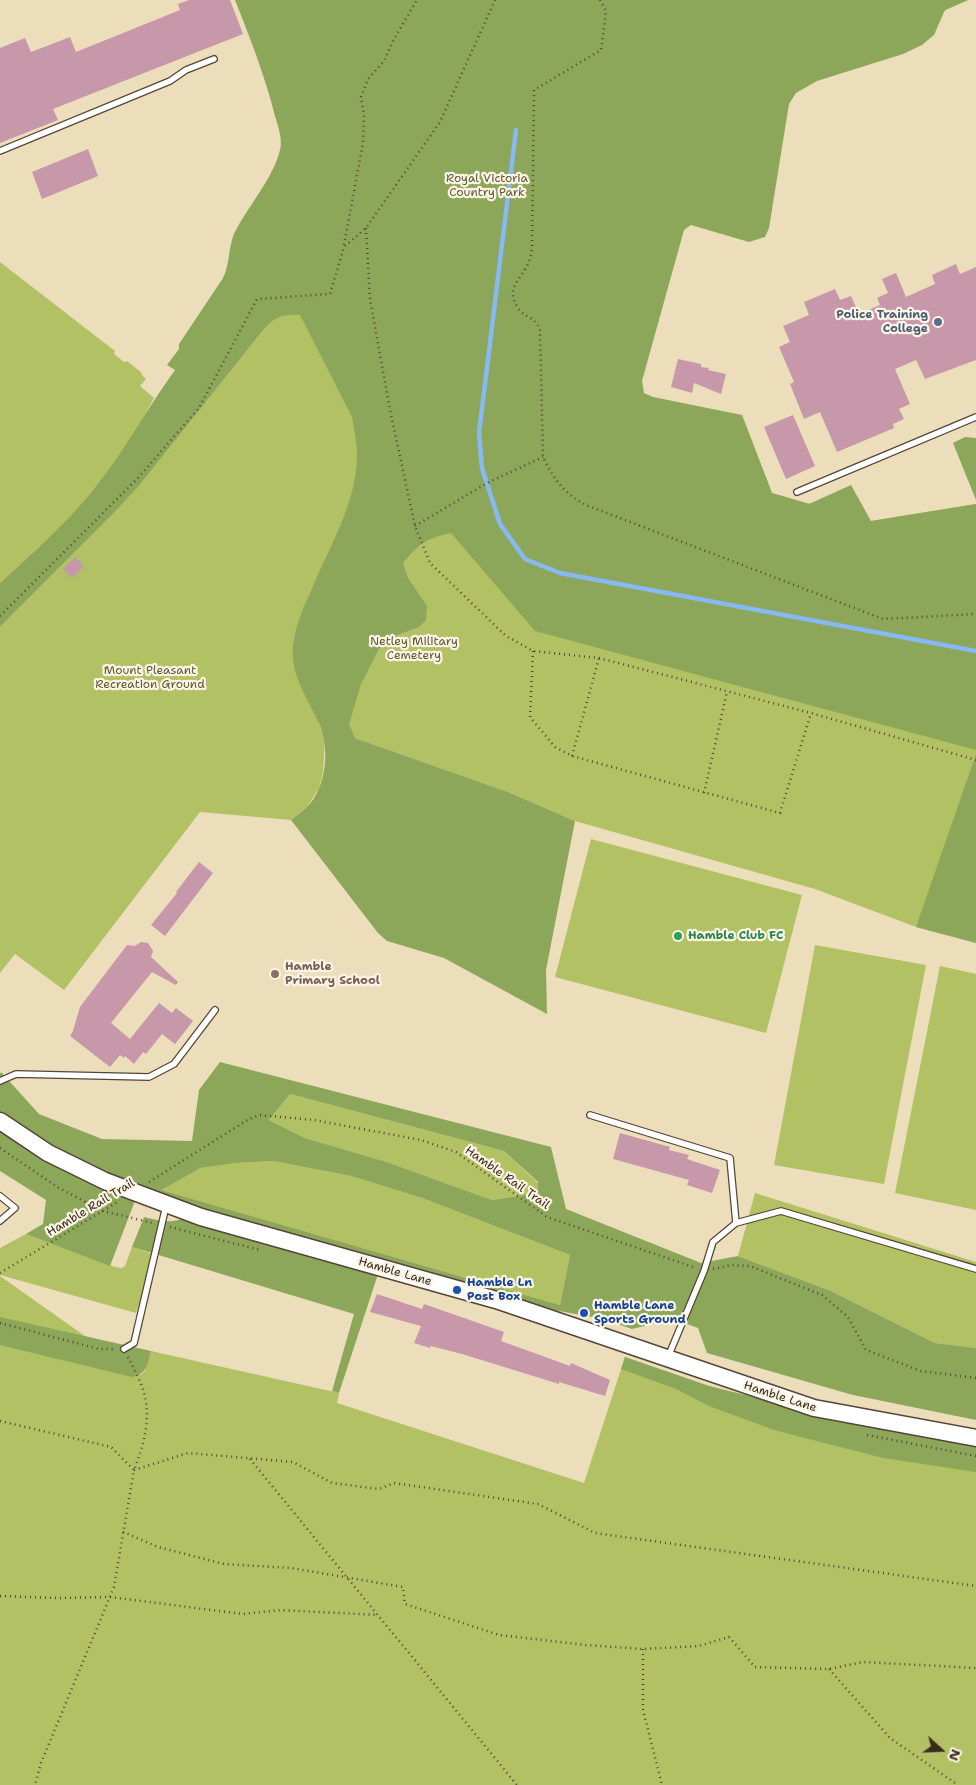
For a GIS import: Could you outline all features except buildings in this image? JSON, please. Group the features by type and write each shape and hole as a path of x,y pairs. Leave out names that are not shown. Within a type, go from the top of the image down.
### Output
{"main road":[{"name":"Hamble Lane","path":"0,1121 48,1153 105,1181 201,1218 496,1300 814,1408 976,1438"}],"lane":[{"path":"0,151 170,81 186,70 214,59"},
{"path":"796,492 976,417"},
{"path":"0,1081 16,1074 148,1078 174,1064 215,1010"},
{"path":"590,1115 730,1158 736,1223"},
{"path":"0,1196 16,1208 0,1221"},
{"path":"124,1349 134,1343 166,1204"},
{"path":"667,1359 704,1271 713,1242 736,1223 781,1212 976,1269"}],"path":[{"path":"0,616 137,478 199,408 258,299 330,294 344,247 363,143 364,115 361,97 368,79 384,60 393,40 417,0"},
{"path":"344,247 366,228 440,122 495,0"},
{"path":"600,0 606,11 602,50 534,90 532,250 529,262 513,287 512,295 518,310 536,320 540,330 543,457 551,474 572,498 586,505 883,619 976,614"},
{"path":"366,228 370,300 390,410 415,526 430,562 506,636 533,651 599,658 811,713 976,760"},
{"path":"415,526 487,483 543,457"},
{"path":"533,651 530,718 555,747 572,756 780,813 811,713"},
{"path":"572,756 599,658"},
{"path":"704,793 728,692"},
{"name":"Hamble Rail Trail","path":"0,1273 134,1192 249,1119 259,1115 314,1120 422,1140 456,1152 547,1218 704,1271"},
{"path":"0,1148 59,1188 103,1211 260,1250"},
{"path":"704,1271 731,1265 750,1266 822,1295 848,1317 866,1350 921,1371 976,1378"},
{"path":"0,1324 99,1349 124,1349 143,1389 146,1404 147,1420 143,1446 134,1470 114,1587 41,1763 35,1785"},
{"path":"0,1421 111,1447 134,1470"},
{"path":"859,1433 976,1456"},
{"path":"134,1470 188,1453 293,1462 332,1483 379,1489 394,1483 538,1504 594,1533 976,1586"},
{"path":"250,1458 517,1785"},
{"path":"123,1532 158,1547 224,1564 291,1568 403,1587 405,1604 499,1635 643,1649 699,1646 729,1637 755,1667 829,1669 863,1662 976,1668"},
{"path":"0,1596 110,1597 243,1614 281,1610 378,1615"},
{"path":"643,1649 642,1710 662,1785"},
{"path":"829,1669 890,1738 958,1785"}],"green space":[{"name":"Royal Victoria Country Park","path":"235,0 968,0 945,10 934,35 922,45 903,54 817,81 796,93 789,104 769,228 765,237 749,242 691,225 684,230 642,381 644,393 653,397 742,415 772,493 809,504 851,485 871,521 976,504 976,750 535,631 451,533 435,537 424,543 403,563 408,578 427,606 426,620 419,627 392,637 379,649 361,684 349,724 355,738 508,792 575,821 546,970 547,1014 444,958 387,941 378,933 291,820 313,800 322,779 325,756 325,744 319,723 300,686 294,666 294,638 303,610 347,508 356,473 357,455 352,417 300,315 280,317 272,321 264,329 139,486 0,627 0,583 75,512 86,499 108,471 175,370 167,365 223,278 234,234 277,161 281,146 279,129 262,72"},
{"path":"307,0 968,0 778,86 670,221 634,405 742,415 772,493 871,521 976,504 976,943 916,927 815,889 575,821 508,792 355,738 319,723 325,739 323,773 319,788 307,807 291,820 200,812 64,990 15,954 0,973 0,627 139,486 264,329 273,319 285,315"},
{"path":"0,262 115,351 114,354 124,362 127,361 142,373 146,379 140,386 154,398 125,447 80,507 0,583"},
{"path":"965,437 976,438 976,500 953,443"},
{"path":"976,754 976,943 916,927"},
{"name":"Hamble Club FC","path":"591,839 802,895 766,1033 555,977"},
{"path":"815,945 926,965 884,1184 774,1165"},
{"path":"940,966 976,974 976,1210 895,1193"},
{"path":"220,1062 551,1147 566,1209 701,1263 738,1256 831,1291 935,1343 976,1348 976,1420 853,1395 707,1353 698,1328 673,1319 632,1329 599,1318 496,1300 380,1268 339,1393 332,1391 354,1314 132,1247 144,1217 175,1221 185,1217 138,1193 110,1266 26,1234 43,1224 46,1200 0,1171 1,1072 39,1114 102,1139 192,1141 199,1090","holes":["290,1094 504,1151 538,1182 537,1193 492,1200 387,1162 305,1138 269,1120","273,1161 351,1176 422,1198 570,1255 560,1305 161,1190 201,1168 236,1163"]},
{"path":"290,1094 504,1151 538,1183 537,1193 492,1200 387,1162 305,1138 269,1120"},
{"path":"273,1161 351,1176 422,1198 570,1255 560,1305 160,1190 201,1168 236,1163"},
{"path":"755,1193 976,1262 976,1348 935,1343 831,1291 738,1256"},
{"path":"26,1234 115,1267 122,1268 125,1266 132,1247 155,1255 136,1313 0,1275 0,1248"},
{"path":"0,1276 140,1375 145,1371 151,1351 339,1393 337,1403 584,1483 625,1357 709,1386 837,1418 976,1446 976,1785 0,1785"},
{"path":"0,1317 151,1351 144,1371 132,1377 0,1345"},
{"path":"625,1357 709,1386 837,1418 976,1446 976,1472 883,1458 774,1430 709,1406 676,1389 621,1369"}],"waterway":[{"path":"516,130 479,433 482,468 500,524 525,559 560,573 976,651"}],"place":[{"name":"Police Training College","path":"938,322"},
{"name":"Hamble Club FC","path":"678,936"},
{"name":"Hamble Primary School","path":"275,974"},
{"name":"Hamble Ln Post Box","path":"457,1290"},
{"name":"Hamble Lane Sports Ground","path":"584,1313"}],"park label":[{"name":"Netley Military Cemetery","path":"414,649"},
{"name":"Mount Pleasant Recreation Ground","path":"150,678"}]}
